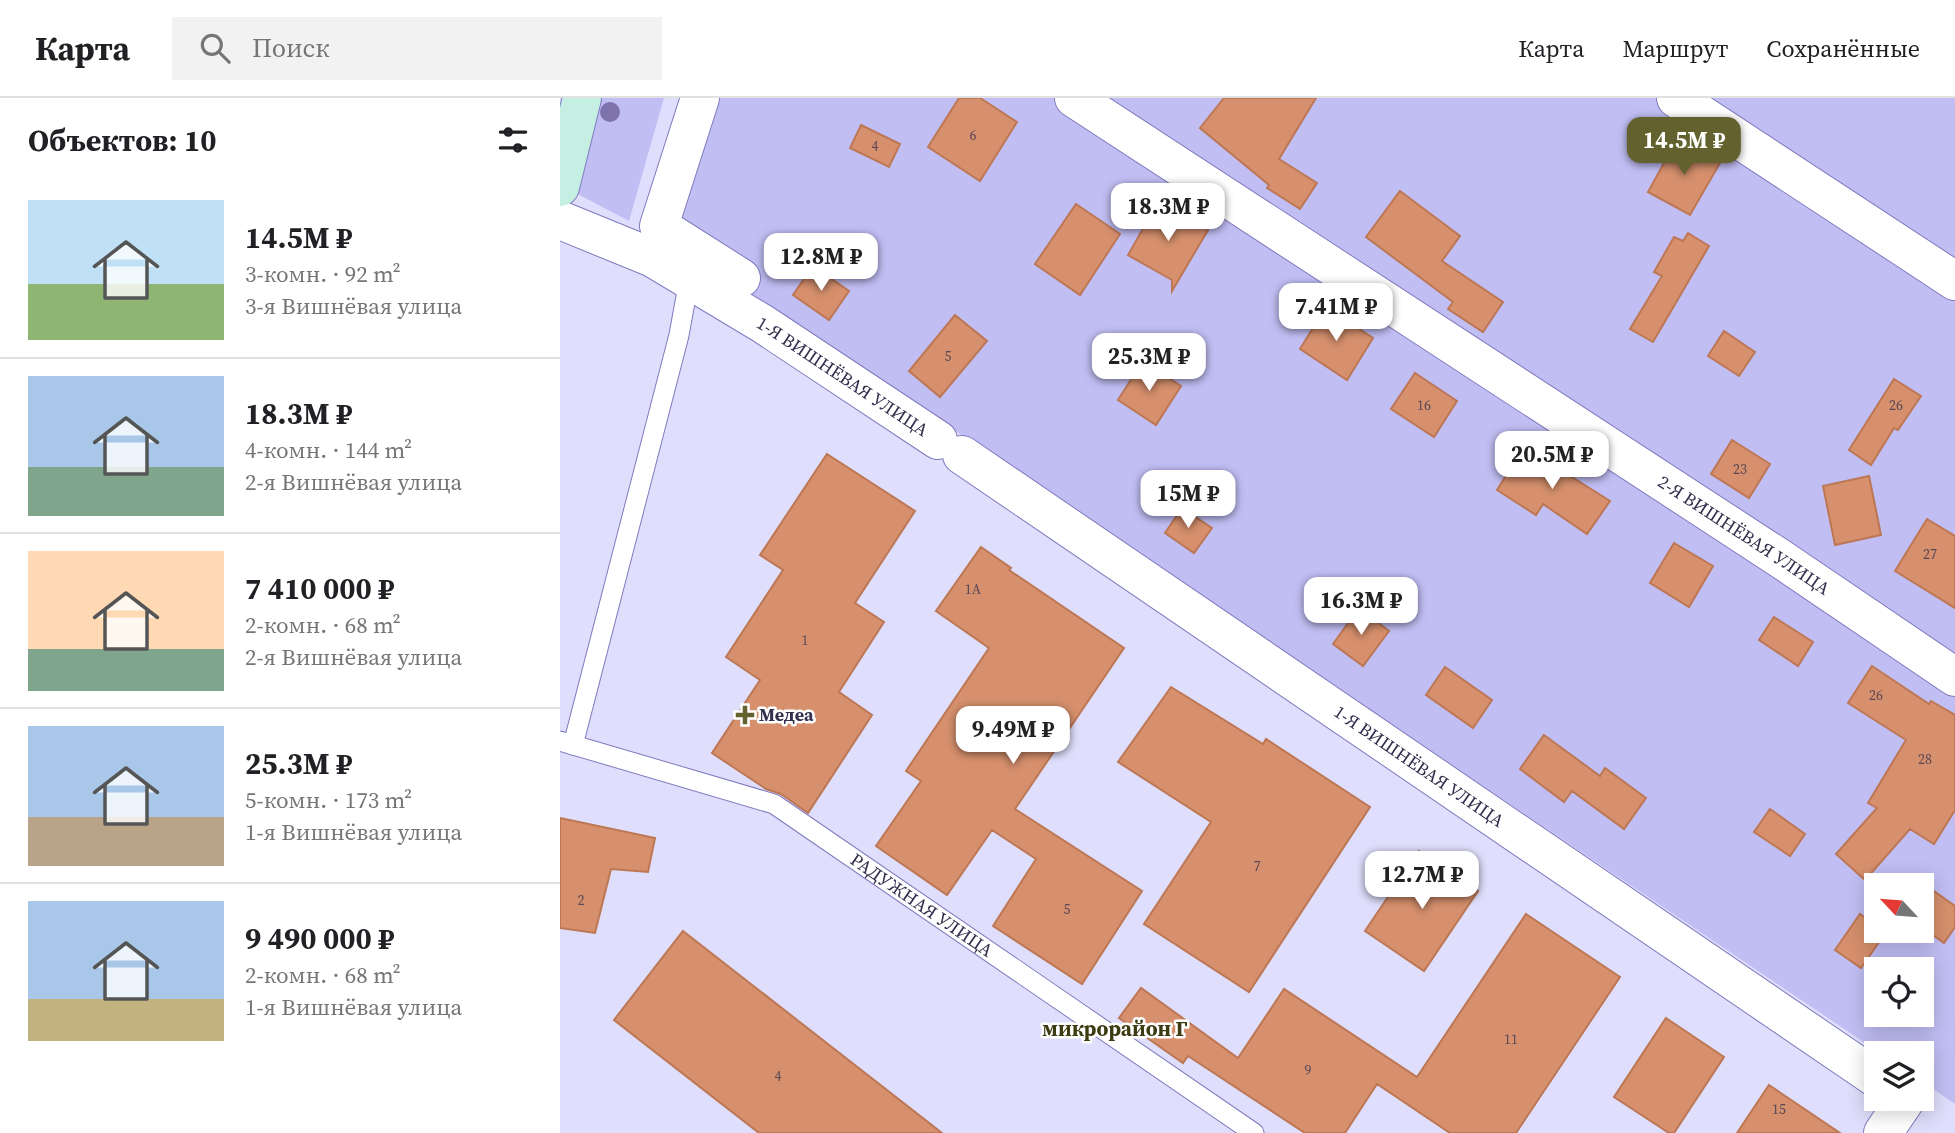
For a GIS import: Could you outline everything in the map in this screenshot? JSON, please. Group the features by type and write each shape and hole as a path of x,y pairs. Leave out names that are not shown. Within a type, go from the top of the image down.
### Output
{"main road":[{"path":"560,187 583,98"}],"street":[{"path":"700,98 659,226 741,278"},
{"name":"2-Я ВИШНЁВАЯ УЛИЦА","path":"1074,98 1781,559 1955,677"},
{"path":"1676,98 1955,281"},
{"name":"1-Я ВИШНЁВАЯ УЛИЦА","path":"560,220 653,258 763,324 950,448 1864,1070"},
{"path":"1883,1133 1898,1111"}],"lane":[{"path":"566,743 679,335 689,280"},
{"name":"РАДУЖНАЯ УЛИЦА","path":"566,743 774,804 1254,1133"}],"shaded area":[{"path":"593,98 664,98 629,221 568,189"},
{"path":"713,98 1955,98 1955,1104 1934,1089 1934,1041 1864,1042 670,239"}],"building":[{"path":"959,98 980,98 1017,122 980,181 928,147"},
{"path":"1224,98 1316,98 1279,159 1317,183 1300,209 1267,188 1269,185 1200,128"},
{"path":"861,125 900,144 889,167 850,148"},
{"path":"1677,139 1720,163 1690,215 1648,192"},
{"path":"1400,191 1460,236 1442,261 1503,302 1483,332 1448,309 1453,302 1366,237"},
{"path":"1158,202 1208,230 1172,291 1172,280 1128,255"},
{"path":"1076,204 1120,234 1080,295 1035,264"},
{"path":"1688,233 1709,246 1653,342 1630,329 1662,276 1654,272 1674,237 1683,241"},
{"path":"813,266 849,291 829,320 793,295"},
{"path":"1326,307 1373,338 1347,380 1300,349"},
{"path":"955,315 987,341 940,397 909,371"},
{"path":"1724,331 1755,352 1739,376 1708,356"},
{"path":"1143,361 1181,386 1156,425 1118,400"},
{"path":"1415,373 1457,401 1434,437 1391,409"},
{"path":"1894,379 1921,396 1898,430 1894,428 1871,465 1849,450"},
{"path":"1732,440 1770,464 1749,498 1711,474"},
{"path":"1524,447 1610,501 1587,534 1543,504 1536,515 1497,490"},
{"path":"827,454 915,511 855,603 884,622 839,692 872,715 808,813 712,753 760,680 726,657 783,570 760,555"},
{"path":"1869,476 1881,535 1835,545 1823,486"},
{"path":"1182,508 1212,528 1194,553 1165,533"},
{"path":"1927,519 1955,536 1955,608 1895,571"},
{"path":"1674,543 1713,566 1689,607 1650,583"},
{"path":"981,547 1011,568 1009,570 1124,648 1015,809 1142,891 1082,984 993,926 1036,859 992,830 947,895 876,846 921,781 906,771 989,648 936,611"},
{"path":"1359,608 1389,631 1363,666 1333,644"},
{"path":"1774,617 1813,642 1798,666 1759,640"},
{"path":"1872,666 1929,704 1931,701 1955,715 1955,810 1934,844 1910,829 1871,873 1864,873 1864,879 1836,854 1877,808 1868,803 1906,740 1848,703"},
{"path":"1445,667 1492,700 1473,728 1426,695"},
{"path":"1171,687 1263,744 1266,739 1370,807 1249,992 1144,924 1211,822 1118,762"},
{"path":"1544,735 1600,776 1605,768 1646,798 1624,829 1572,791 1564,802 1520,769"},
{"path":"1770,809 1805,834 1790,856 1754,832"},
{"path":"560,818 655,838 648,872 611,869 595,933 560,928"},
{"path":"1419,851 1478,891 1424,971 1365,931"},
{"path":"1934,891 1955,906 1955,927 1944,943 1934,936"},
{"path":"1526,914 1620,977 1516,1133 1450,1133 1377,1084 1345,1133 1305,1133 1188,1056 1183,1063 1119,1018 1141,988 1238,1058 1284,989 1417,1077"},
{"path":"1860,914 1864,917 1864,943 1878,943 1869,957 1864,957 1861,968 1835,950"},
{"path":"683,931 942,1133 759,1133 614,1020"},
{"path":"1666,1018 1724,1057 1674,1133 1669,1133 1614,1097"},
{"path":"1769,1085 1840,1133 1737,1133"}],"place":[{"name":"Медеа","path":"745,715"}],"district":[{"name":"микрорайон Г","path":"1115,1029"}]}
